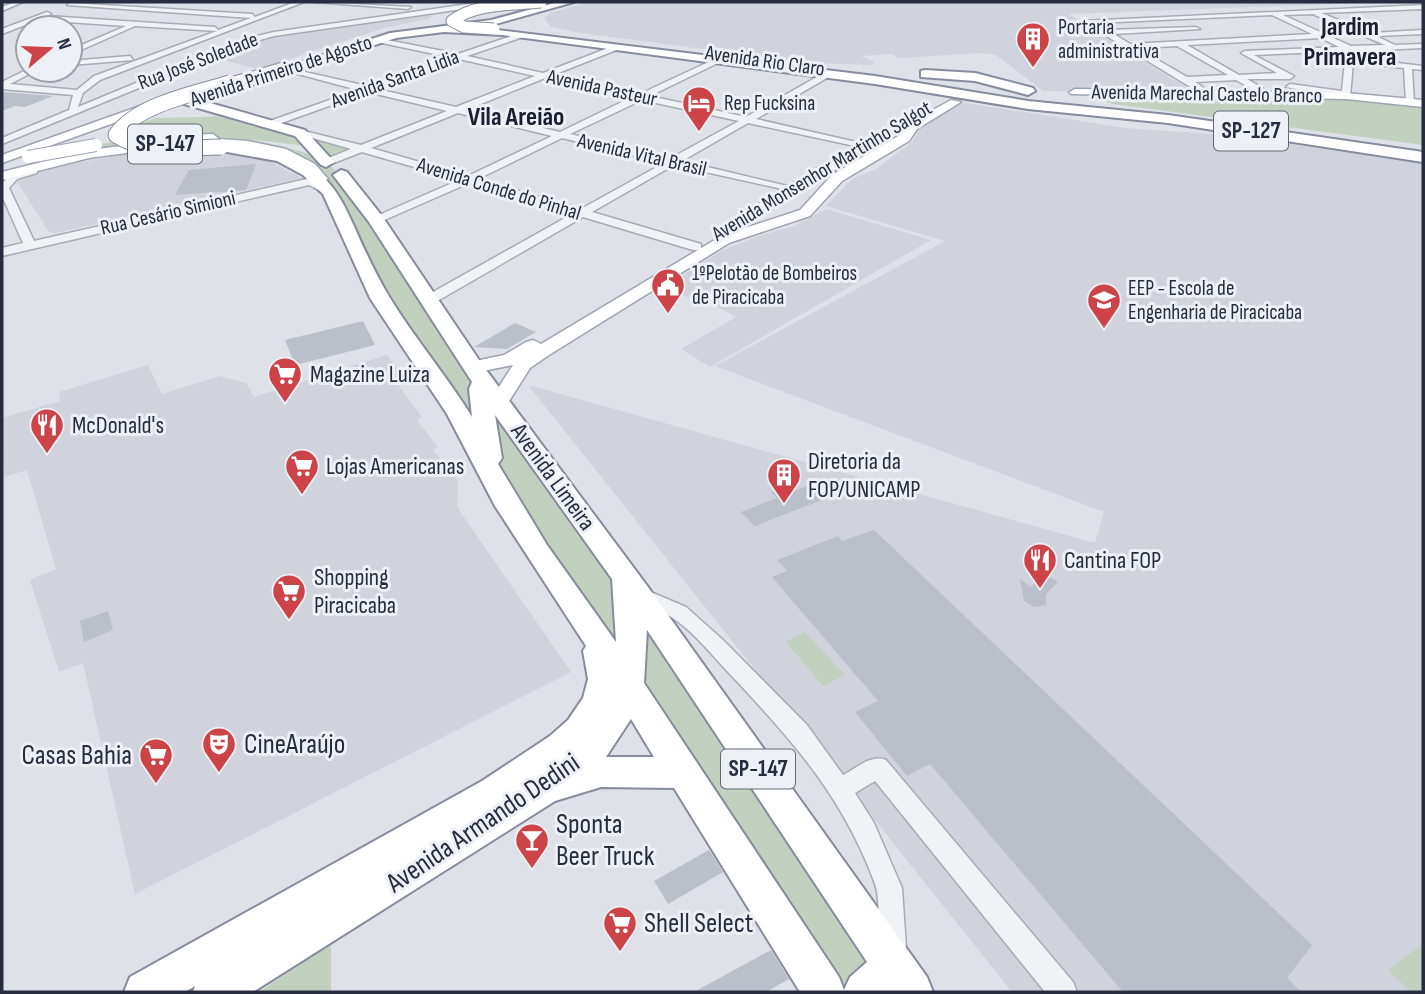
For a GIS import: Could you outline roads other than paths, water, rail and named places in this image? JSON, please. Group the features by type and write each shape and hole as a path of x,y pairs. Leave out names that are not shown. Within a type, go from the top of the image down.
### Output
{"highway":[{"path":"541,2 472,11 460,14 452,21 464,26 634,48"},
{"path":"546,30 536,20 538,15 561,3"},
{"name":"Avenida Primeiro de Agosto","path":"284,68 420,28 444,29 492,23 561,3"},
{"name":"Avenida Primeiro de Agosto","path":"189,101 400,26 561,3"},
{"name":"Avenida Primeiro de Agosto","path":"362,39 472,16"},
{"name":"Avenida Rio Claro","path":"472,16 504,18 521,29 616,47 824,76 889,78 929,74 975,77 1033,95"},
{"name":"Avenida Rio Claro","path":"444,29 546,30 889,78 953,97"},
{"name":"Avenida Limeira","path":"284,68 142,112 121,124 116,135 121,141 132,145 221,147 257,151 288,159 326,175 376,220 478,374 631,583 890,983"},
{"path":"953,97 1033,95"},
{"name":"Avenida Rio Claro","path":"987,99 1033,95 1069,97"},
{"name":"SP-127","path":"1033,95 1168,119 1423,157"},
{"name":"SP-127","path":"953,97 987,99"},
{"path":"987,99 1036,102 1069,97"},
{"name":"SP-127","path":"1069,97 1423,151"},
{"name":"Avenida Conde do Pinhal","path":"189,101 300,134 326,175"},
{"name":"Avenida Limeira","path":"326,175 352,241 380,298 459,414 493,479 537,552 588,624 685,774 776,922"},
{"path":"352,241 371,260 392,257 395,249"},
{"path":"380,298 392,292 415,290 442,321"},
{"path":"478,374 493,479"},
{"name":"Avenida Armando Dedini","path":"214,992 390,886 539,792 579,762 608,729 627,688 634,635 631,583"},
{"name":"Avenida Armando Dedini","path":"145,992 483,799 562,746 580,730 592,711 604,679 602,662 588,624"},
{"path":"539,792 601,772 685,774"},
{"path":"776,922 806,949 830,987 843,992"},
{"name":"SP-147","path":"776,922 824,992"}],"main road":[{"name":"Avenida Primeiro de Agosto","path":"2,161 129,112 284,68"},
{"name":"Avenida Marechal Castelo Branco","path":"1069,97 1266,94 1290,73 1346,95 1423,104"},
{"name":"Avenida Monsenhor Martinho Salgot","path":"894,128 953,97"},
{"name":"Avenida Monsenhor Martinho Salgot","path":"478,374 510,360 724,240 744,226 768,203 870,146 905,138 912,127 953,97"},
{"name":"Avenida Primeiro de Agosto","path":"2,182 107,128 189,101"},
{"name":"SP-147","path":"2,161 143,139 216,138 268,144 302,152 326,175"},
{"name":"Avenida Limeira","path":"2,182 56,161 117,150 210,142 258,147 291,155 326,175"},
{"name":"Avenida Monsenhor Martinho Salgot","path":"499,402 523,364 697,247 744,226 796,215 813,207 830,184 870,146"},
{"path":"768,203 766,209 774,215 796,215"}],"street":[{"path":"2,9 20,2"},
{"path":"47,14 79,2"},
{"path":"84,47 182,2"},
{"path":"73,110 72,104 79,93 97,78 147,57 301,2"},
{"path":"318,2 431,9 479,2"},
{"path":"1357,4 1372,9"},
{"path":"70,5 259,16"},
{"name":"Rua José Soledade","path":"2,141 230,46 260,37 449,6"},
{"path":"1086,21 1217,12 1233,15 1423,7"},
{"path":"1310,11 1397,47"},
{"path":"1217,12 1240,27"},
{"path":"1272,13 1350,49"},
{"path":"1078,15 1210,95"},
{"path":"1173,17 1290,73"},
{"path":"84,21 223,30"},
{"path":"1336,22 1361,21"},
{"name":"Avenida Santa Lidia","path":"270,124 456,57 521,29"},
{"path":"1106,32 1196,29"},
{"path":"1366,34 1423,32"},
{"path":"1252,33 1264,39"},
{"path":"1128,46 1322,36"},
{"path":"84,40 97,41"},
{"name":"Avenida Pasteur","path":"380,40 870,146"},
{"path":"1178,43 1266,94"},
{"path":"1186,80 1290,73 1350,49 1423,46"},
{"name":"Rua Cesário Simioni","path":"2,252 326,175 364,149 541,75 616,47"},
{"path":"1346,95 1350,49"},
{"path":"1245,53 1290,73"},
{"path":"84,62 147,57"},
{"path":"376,220 468,180 717,60"},
{"path":"1350,60 1423,68"},
{"path":"1408,67 1410,103"},
{"name":"Avenida Vital Brasil","path":"284,68 792,190"},
{"path":"429,300 824,76"},
{"path":"2,86 79,93"},
{"name":"Avenida Conde do Pinhal","path":"300,134 364,149 697,247"},
{"path":"2,135 13,136"},
{"path":"2,182 30,245"},
{"path":"2,217 16,214"},
{"path":"631,583 679,612 716,646 799,732 841,789 865,831 890,888 890,983"},
{"path":"841,789 878,767 1063,992"}],"place":[{"name":"Portaria administrativa","path":"1033,69"},
{"name":"Rep Fucksina","path":"699,133"},
{"name":"1ºPelotão de Bombeiros de Piracicaba","path":"668,315"},
{"name":"EEP - Escola de Engenharia de Piracicaba","path":"1104,330"},
{"name":"Magazine Luiza","path":"285,404"},
{"name":"McDonald's","path":"47,455"},
{"name":"Lojas Americanas","path":"302,496"},
{"name":"Diretoria da FOP/UNICAMP","path":"784,505"},
{"name":"Cantina FOP","path":"1040,590"},
{"name":"Shopping Piracicaba","path":"289,621"},
{"name":"CineAraújo","path":"219,774"},
{"name":"Casas Bahia","path":"156,785"},
{"name":"Sponta Beer Truck","path":"532,870"},
{"name":"Shell Select","path":"620,953"}],"district":[{"name":"Jardim Primavera","path":"1350,42"},
{"name":"Vila Areião","path":"516,117"}]}
